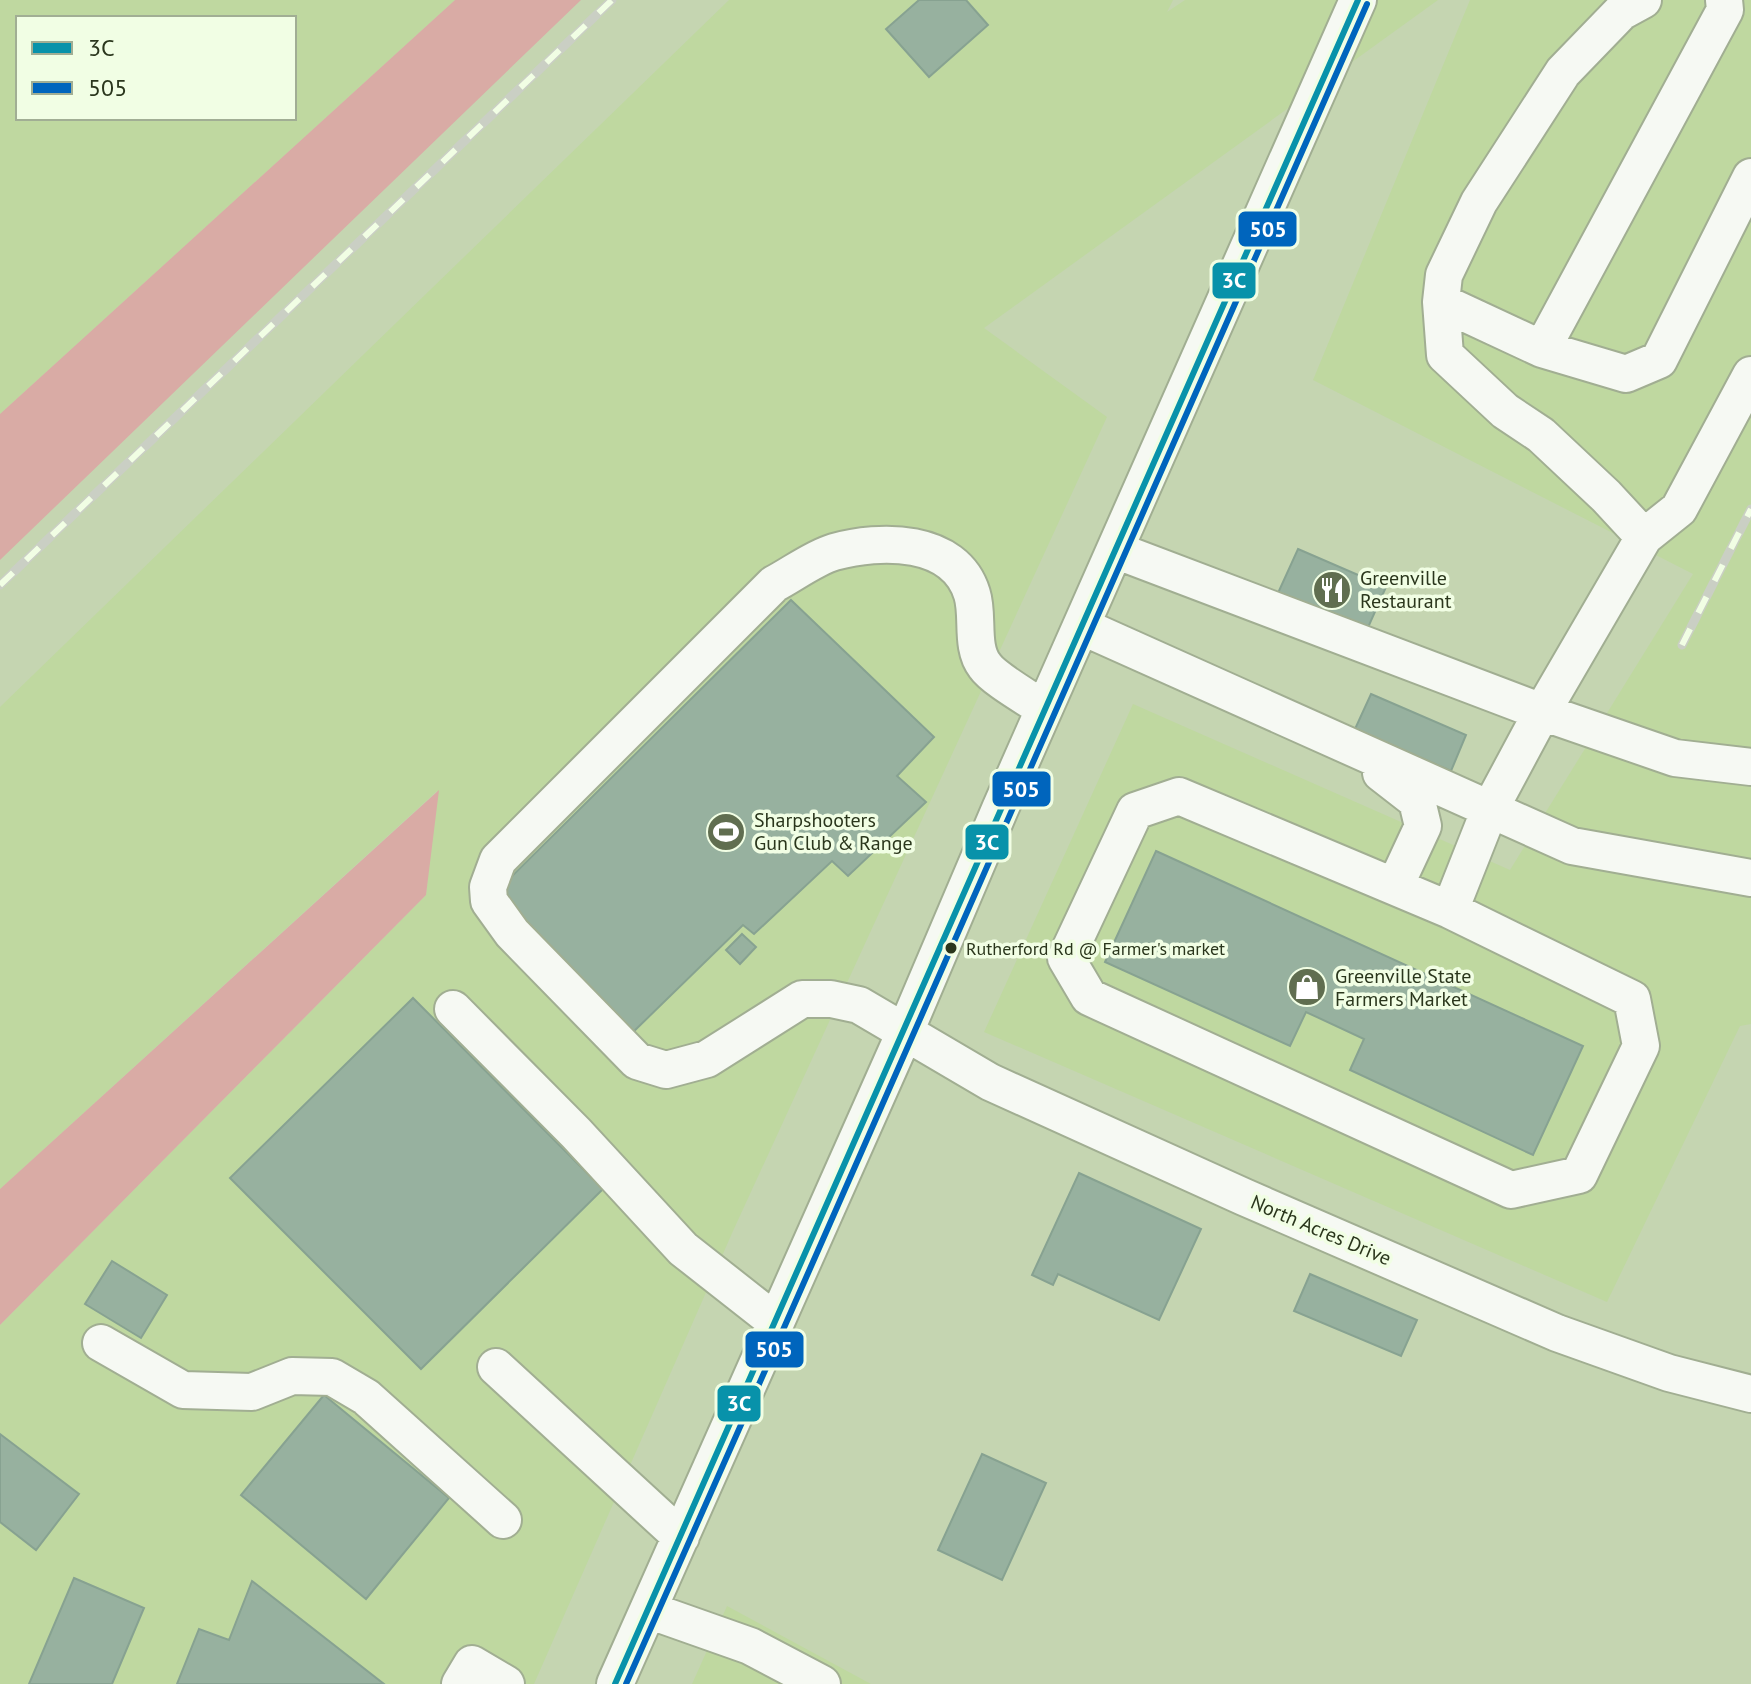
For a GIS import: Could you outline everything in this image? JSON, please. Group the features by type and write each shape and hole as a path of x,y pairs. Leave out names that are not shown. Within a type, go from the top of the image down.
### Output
{"street":[{"path":"615,1684 1358,0"},
{"path":"1643,0 1621,12 1563,72 1479,202 1444,275 1441,302 1445,355 1505,411 1541,435 1644,537"},
{"path":"1542,349 1725,10 1724,0"},
{"path":"1441,302 1542,349 1626,374 1659,360 1751,177"},
{"path":"1450,910 1490,809 1542,712 1644,537 1679,509 1751,375"},
{"name":"North Acres Drive","path":"1044,709 985,668 979,654 973,596 964,574 944,557 912,546 874,544 832,553 774,584 498,860 488,887 489,901 512,933 637,1061 666,1070 707,1059 802,999 831,999 859,1005 990,1082 1244,1197 1557,1333 1669,1373 1751,1394"},
{"path":"1115,550 1542,712 1675,758 1751,767"},
{"path":"1081,626 1572,846 1751,878"},
{"path":"1357,750 1387,779 1417,801 1423,826 1395,886"},
{"path":"1179,796 1395,886 1632,999 1641,1046 1579,1175 1511,1190 1089,997 1066,958 1135,811 1179,796"},
{"path":"453,1009 576,1133 683,1249 776,1322"},
{"path":"101,1343 183,1390 252,1392 292,1376 332,1377 366,1397 503,1520"},
{"path":"496,1367 681,1537"},
{"path":"648,1610 750,1646 822,1684"},
{"path":"460,1684 472,1664 506,1684"}],"shaded area":[{"path":"0,0 455,0 0,414"},
{"path":"455,0 581,0 0,560 0,414"},
{"path":"729,0 1173,0 1167,12 1185,0 1438,0 984,328 1107,417 733,1231 534,1684 0,1684 0,1325 426,895 437,791 0,1189 0,707"},
{"path":"1470,0 1751,0 1751,1024 1740,1026 1607,1302 984,1032 1133,704 1510,870 1693,574 1313,380"},
{"path":"439,790 426,895 0,1325 0,1189"},
{"path":"727,1606 871,1684 692,1684"}],"building":[{"path":"919,0 966,0 988,25 929,77 886,29"},
{"name":"Greenville Restaurant","path":"1298,549 1386,587 1366,632 1278,593"},
{"name":"Sharpshooters Gun Club & Range","path":"791,600 934,737 897,776 926,802 848,876 832,861 754,934 743,925 628,1037 490,898"},
{"path":"1371,694 1466,735 1451,771 1355,729"},
{"name":"Greenville State Farmers Market","path":"1156,851 1583,1046 1533,1155 1350,1070 1364,1039 1306,1012 1290,1046 1105,962"},
{"path":"742,934 756,947 740,964 726,950"},
{"path":"413,998 603,1189 421,1369 230,1178"},
{"path":"1079,1173 1201,1229 1159,1320 1058,1274 1053,1285 1032,1275"},
{"path":"112,1261 167,1295 141,1338 85,1304"},
{"path":"1310,1274 1417,1320 1401,1356 1294,1311"},
{"path":"324,1395 449,1498 366,1599 241,1495"},
{"path":"0,1434 79,1494 36,1550 0,1522"},
{"path":"982,1454 1046,1483 1002,1580 938,1550"},
{"path":"74,1578 144,1608 112,1684 29,1684"},
{"path":"252,1581 384,1684 177,1684 199,1629 229,1640"}],"railway":[{"path":"0,585 612,0"},
{"path":"1682,645 1751,509"}],"transit line":[{"name":"3C","path":"615,1684 1358,0"},
{"name":"505","path":"626,1684 1367,4"}],"place":[{"name":"Greenville Restaurant","path":"1332,590"},
{"name":"Sharpshooters Gun Club & Range","path":"726,832"},
{"name":"Rutherford Rd @ Farmer's market","path":"951,948"},
{"name":"Greenville State Farmers Market","path":"1307,987"}]}
